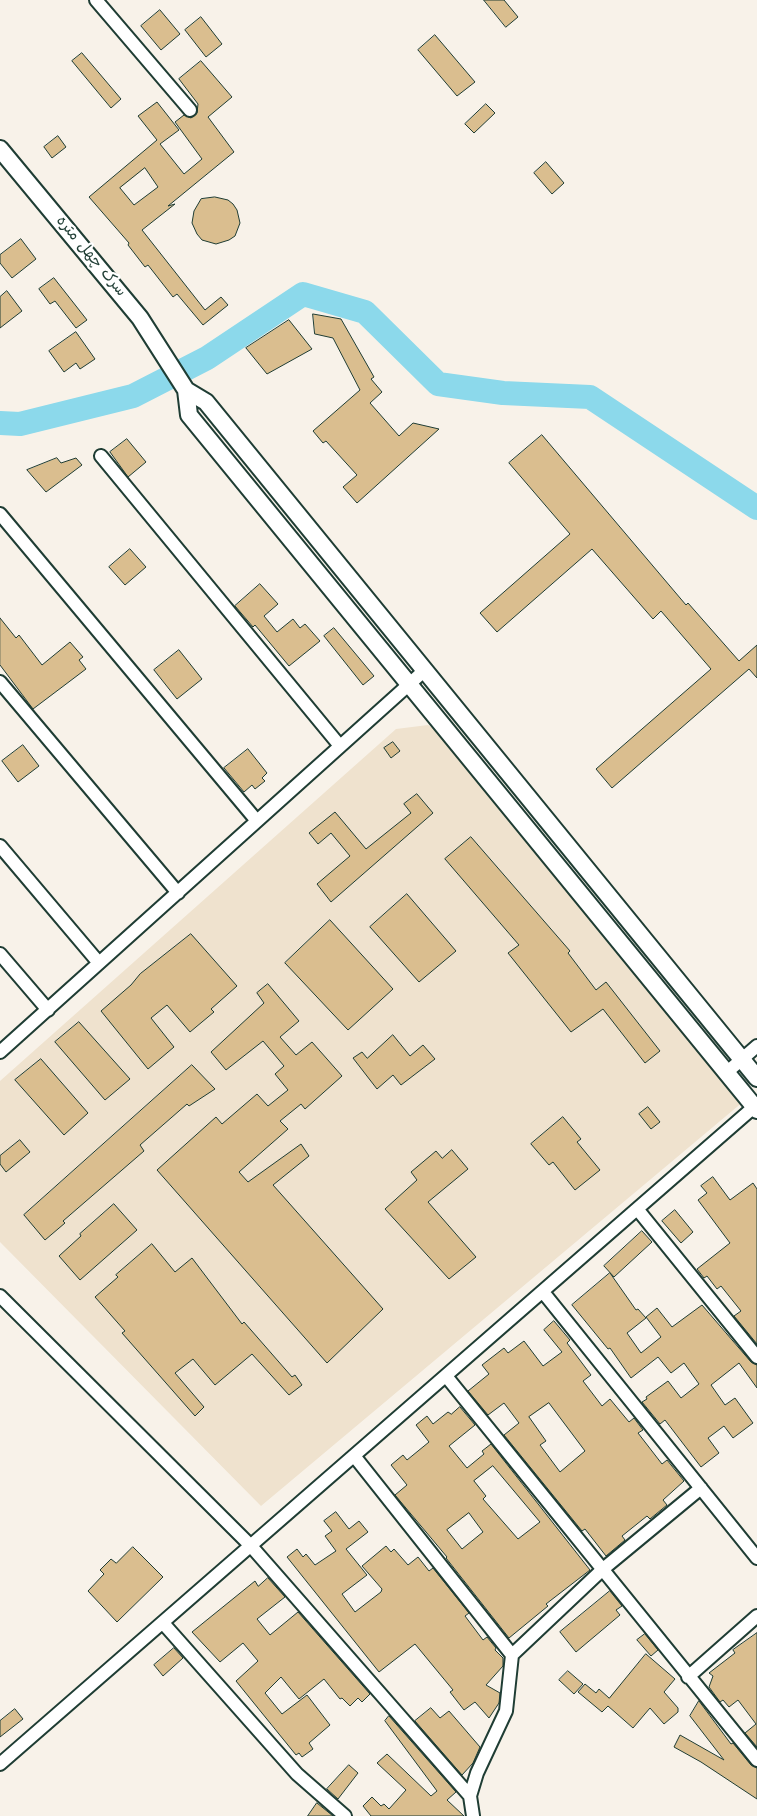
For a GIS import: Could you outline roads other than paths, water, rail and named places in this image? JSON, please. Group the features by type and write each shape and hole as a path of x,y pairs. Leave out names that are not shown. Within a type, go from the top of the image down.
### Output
{"street":[{"path":"96,0 190,110"},
{"name":"سرک چهل متره","path":"0,149 140,318 186,390"},
{"path":"186,390 206,402 757,1078"},
{"path":"0,1764 756,1108 408,686 189,415 186,390"},
{"path":"100,456 340,746"},
{"path":"0,514 257,821"},
{"path":"0,1052 425,670"},
{"path":"0,682 178,893"},
{"path":"0,846 98,964"},
{"path":"0,954 48,1010"},
{"path":"726,1073 757,1046"},
{"path":"638,1210 757,1357"},
{"path":"543,1292 757,1558"},
{"path":"0,1296 251,1546 470,1796"},
{"path":"446,1376 757,1760"},
{"path":"355,1457 512,1655"},
{"path":"473,1816 470,1796 476,1773 506,1711 512,1655 602,1569 701,1488"},
{"path":"688,1677 757,1616"},
{"path":"163,1623 297,1774 345,1816"}],"waterway":[{"path":"0,423 20,424 133,396 207,358 303,294 365,312 438,384 503,393 590,397 757,508"}]}
